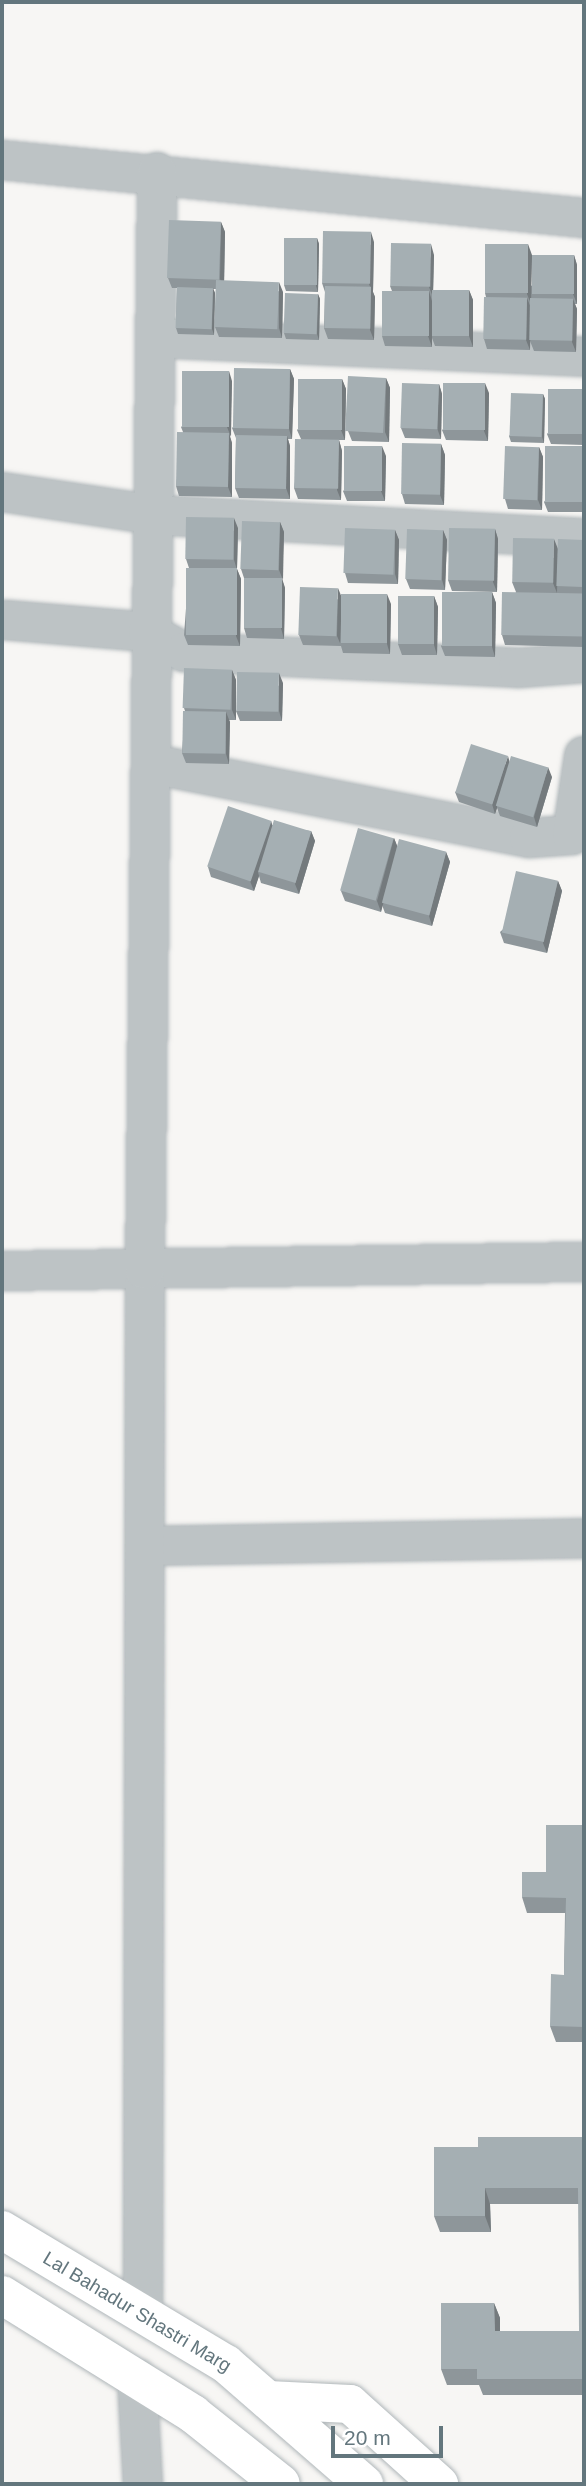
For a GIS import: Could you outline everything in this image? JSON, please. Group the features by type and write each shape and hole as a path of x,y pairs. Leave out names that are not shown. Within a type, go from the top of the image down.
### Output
{"main road":[{"name":"Lal Bahadur Shastri Marg","path":"2,2230 226,2364 354,2475"},
{"path":"2,2295 137,2378 249,2470 281,2484"},
{"path":"268,2400 350,2404 439,2484"}],"street":[{"path":"2,160 157,172 584,218"},
{"path":"143,2314 147,1546 145,1270 157,172"},
{"path":"157,338 584,357"},
{"path":"2,492 155,514 584,538"},
{"path":"5,620 153,636 184,652 517,668 584,663"},
{"path":"152,764 529,838 572,835 584,756"},
{"path":"2,1271 584,1262"},
{"path":"147,1546 584,1538"},
{"path":"137,2378 143,2484"}],"building":[{"path":"169,220 221,222 219,280 167,278"},
{"path":"323,231 371,232 370,284 322,283"},
{"path":"284,238 317,238 317,285 284,285"},
{"path":"391,243 431,244 430,287 390,286"},
{"path":"485,244 528,244 528,293 485,293"},
{"path":"532,255 574,255 574,294 532,294"},
{"path":"216,280 279,282 277,329 214,327"},
{"path":"325,286 371,287 370,329 324,328"},
{"path":"177,287 213,288 212,329 176,328"},
{"path":"432,290 469,290 469,336 432,336"},
{"path":"382,291 429,291 429,336 382,336"},
{"path":"285,293 318,294 317,334 284,333"},
{"path":"484,297 527,298 526,340 483,339"},
{"path":"530,298 573,299 572,341 529,340"},
{"path":"234,368 290,369 289,429 233,428"},
{"path":"182,371 229,371 229,427 182,427"},
{"path":"348,376 386,378 383,433 345,431"},
{"path":"298,379 342,379 342,430 298,430"},
{"path":"402,383 439,384 437,429 400,428"},
{"path":"443,383 485,383 485,430 443,430"},
{"path":"548,389 584,389 584,434 548,434"},
{"path":"511,393 543,394 541,437 509,436"},
{"path":"177,432 229,433 228,487 176,486"},
{"path":"236,435 287,436 286,489 235,488"},
{"path":"295,439 339,440 338,489 294,488"},
{"path":"402,443 441,444 440,495 401,494"},
{"path":"344,446 382,446 382,491 344,491"},
{"path":"505,446 539,447 537,500 503,499"},
{"path":"545,446 584,446 584,502 545,502"},
{"path":"186,517 234,518 233,560 185,559"},
{"path":"242,521 280,522 278,570 240,569"},
{"path":"345,528 395,530 393,575 343,573"},
{"path":"449,528 495,529 494,581 448,580"},
{"path":"407,529 443,530 441,580 405,579"},
{"path":"513,538 554,539 553,583 512,582"},
{"path":"558,539 584,540 582,587 556,586"},
{"path":"186,568 237,568 237,635 186,635"},
{"path":"244,578 282,578 282,628 244,628"},
{"path":"300,587 338,588 336,636 298,635"},
{"path":"442,592 492,592 492,646 442,646"},
{"path":"502,592 584,593 583,636 501,635"},
{"path":"341,594 387,594 387,643 341,643"},
{"path":"398,596 434,596 434,644 398,644"},
{"path":"184,668 232,670 231,710 183,708"},
{"path":"237,672 279,673 278,712 236,711"},
{"path":"183,711 226,712 225,754 182,753"},
{"path":"471,744 508,756 492,805 455,793"},
{"path":"511,756 548,767 533,817 496,806"},
{"path":"228,806 271,821 251,881 207,867"},
{"path":"274,820 311,831 296,883 258,872"},
{"path":"358,828 394,838 376,901 340,890"},
{"path":"399,839 446,852 429,915 382,903"},
{"path":"516,871 558,881 544,942 502,932"},
{"path":"546,1825 584,1825 584,2027 550,2026 551,1974 564,1975 566,1898 522,1897 522,1872 546,1872"},
{"path":"478,2137 584,2137 584,2379 477,2379 477,2369 441,2369 441,2303 494,2303 495,2331 579,2331 578,2188 485,2188 485,2216 434,2216 434,2147 478,2147"}]}
